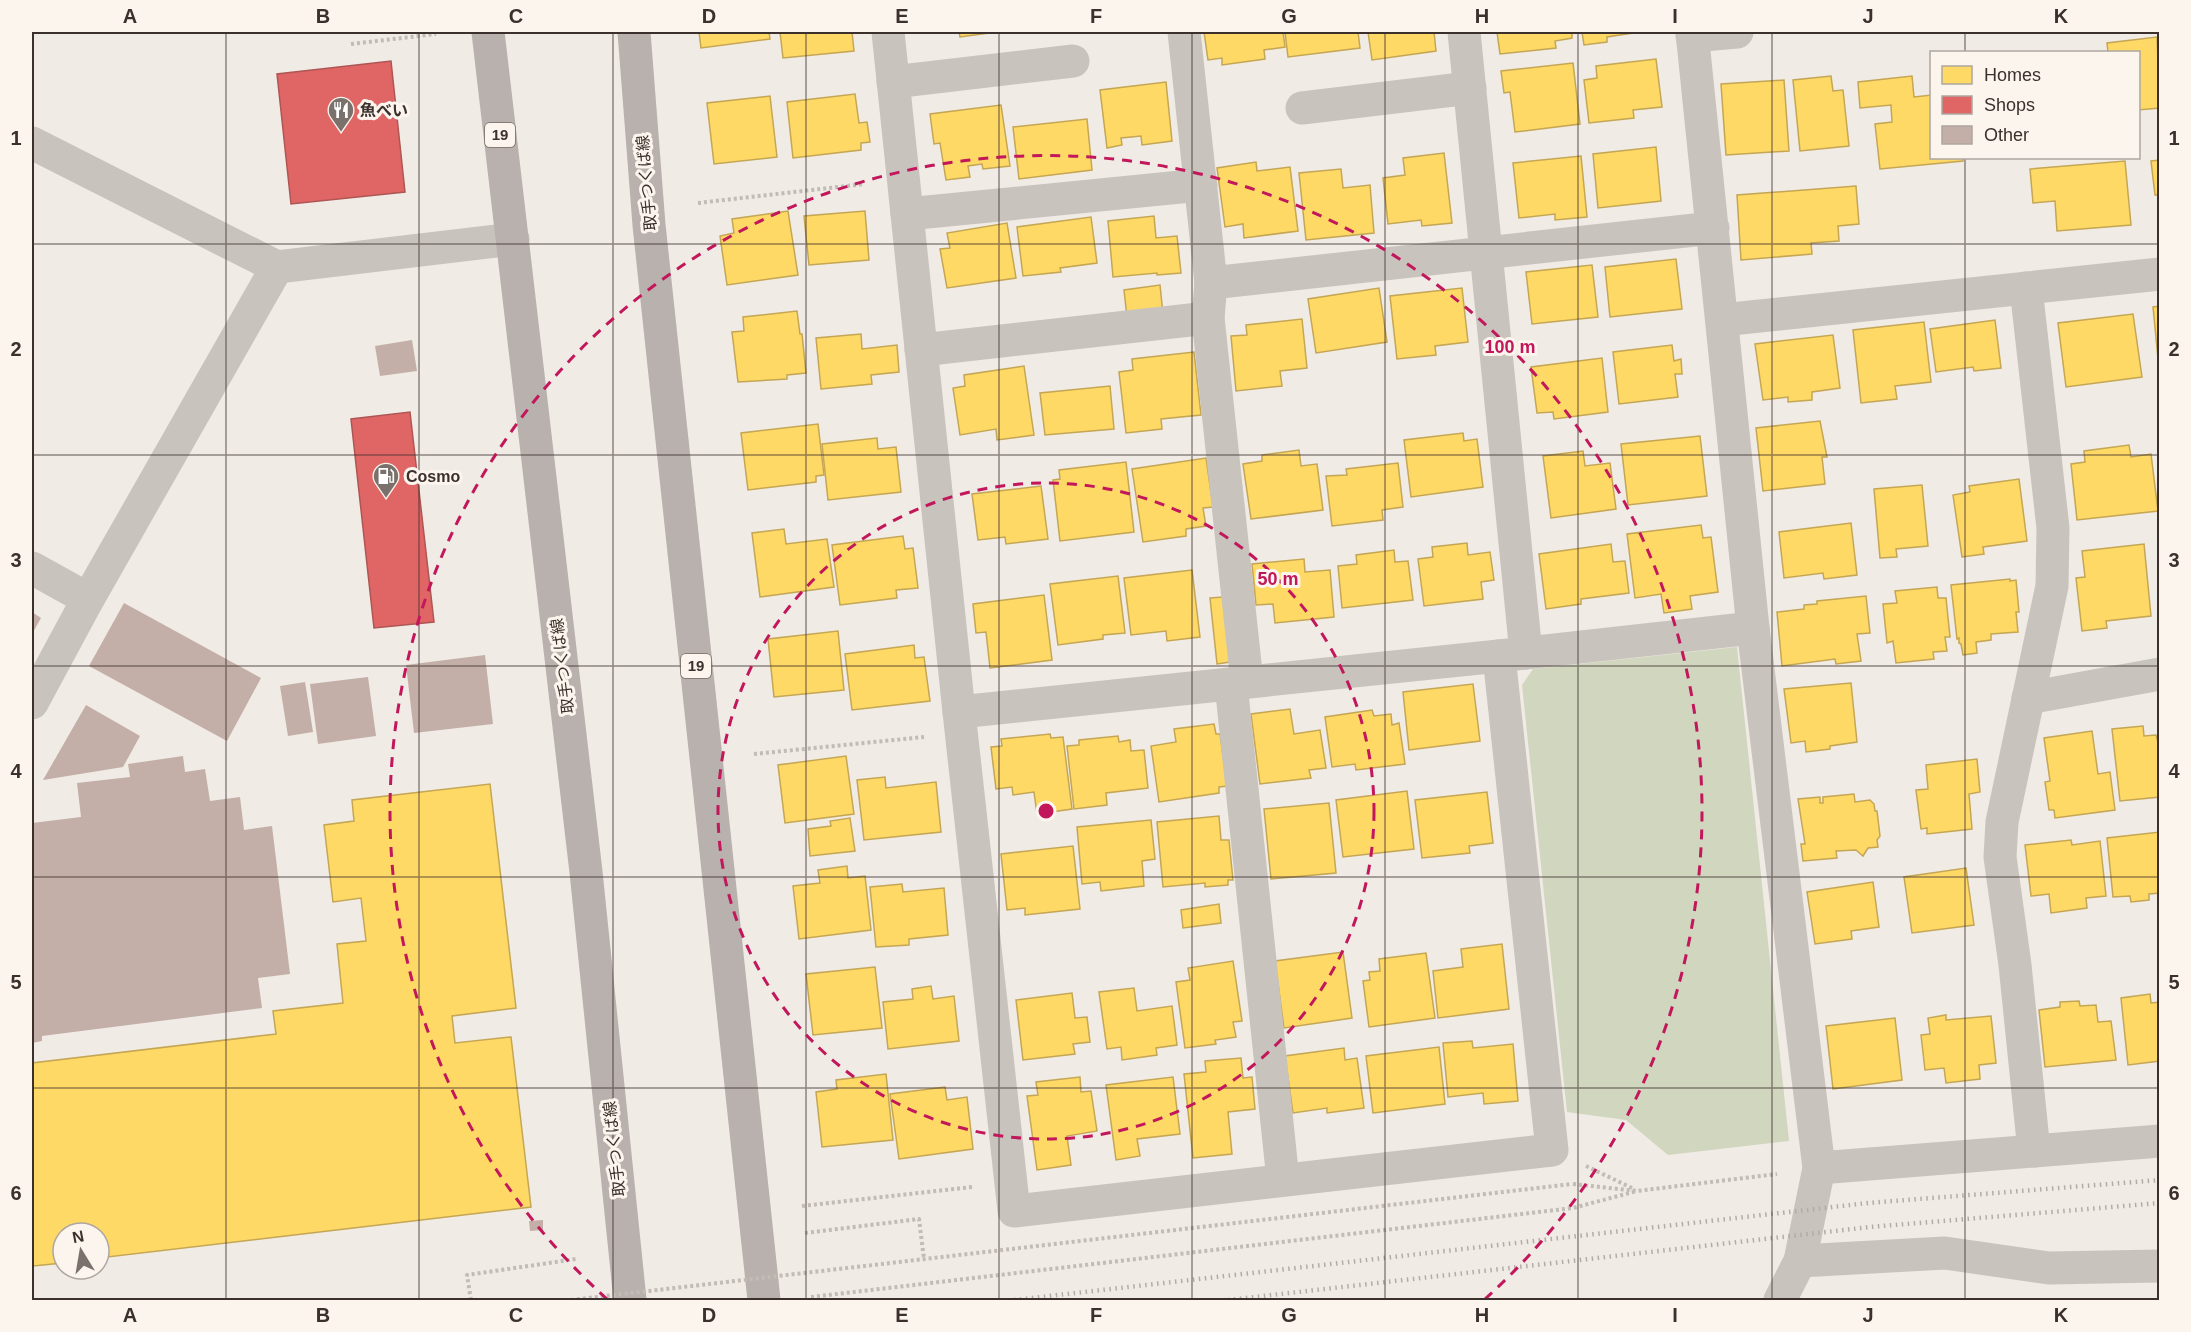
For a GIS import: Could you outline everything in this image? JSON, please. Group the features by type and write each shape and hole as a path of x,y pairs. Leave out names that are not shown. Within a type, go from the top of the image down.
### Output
{"main road":[{"name":"取手つくば線","path":"488,32 586,873 630,1300"},
{"name":"取手つくば線","path":"634,32 650,237 764,1300"}],"street":[{"path":"888,32 1014,1211 1552,1150 1512,655 1486,252 1464,32"},
{"path":"1184,32 1211,283 1208,318 1283,1180"},
{"path":"1737,32 1692,34 1753,628 1819,1168 1800,1261 1780,1300"},
{"path":"893,82 1073,61"},
{"path":"1302,108 1470,88"},
{"path":"32,143 277,267 513,239"},
{"path":"907,214 1201,185"},
{"path":"1211,283 1713,228"},
{"path":"32,704 88,599 277,267"},
{"path":"1722,320 2160,274"},
{"path":"2026,288 2053,528 2052,586 2002,822 2000,857 2015,965 2034,1151"},
{"path":"921,350 1208,318"},
{"path":"32,568 88,599"},
{"path":"960,722 1239,683 1753,628"},
{"path":"2028,698 2160,674"},
{"path":"1819,1168 2160,1141"},
{"path":"1800,1261 1945,1254 2049,1268 2160,1266"}],"path":[{"path":"351,44 436,34"},
{"path":"698,203 903,180"},
{"path":"754,754 960,722"},
{"path":"1552,1150 1637,1191"},
{"path":"811,1297 1574,1208 1637,1191 1819,1168"},
{"path":"802,1206 1010,1182"},
{"path":"571,1300 1572,1184 1637,1191"},
{"path":"805,1233 919,1219 924,1259"},
{"path":"471,1300 467,1275 576,1259"}],"green space":[{"path":"1737,647 1789,1141 1668,1155 1626,1120 1567,1112 1522,685 1533,669"}],"building: Homes":[{"path":"699,32 769,32 770,39 701,48"},
{"path":"780,32 852,32 854,51 783,58"},
{"path":"959,32 997,32 960,37"},
{"path":"1204,32 1283,32 1285,47 1264,50 1265,59 1222,65 1222,58 1208,60"},
{"path":"1285,32 1358,32 1360,48 1288,57"},
{"path":"1368,32 1434,32 1436,51 1372,60"},
{"path":"1497,32 1572,32 1572,38 1555,41 1556,48 1500,54"},
{"path":"1582,32 1640,32 1607,37 1607,42 1584,45"},
{"path":"2157,37 2160,108 2140,110 2140,51 2108,51 2107,43"},
{"path":"1656,59 1662,107 1633,110 1634,118 1589,123 1584,80 1597,78 1596,66"},
{"path":"1573,63 1580,124 1515,132 1510,92 1504,93 1501,71"},
{"path":"1831,76 1833,91 1843,90 1849,146 1800,151 1793,80"},
{"path":"1912,76 1914,97 1930,95 1930,159 1963,159 1963,161 1880,169 1875,124 1892,122 1891,105 1860,108 1858,82"},
{"path":"1784,80 1789,151 1726,155 1721,84"},
{"path":"1166,82 1172,141 1142,145 1141,136 1121,138 1122,145 1107,148 1100,90"},
{"path":"855,94 859,123 867,122 870,142 861,143 861,150 793,158 787,102"},
{"path":"770,96 777,157 714,164 707,103"},
{"path":"1001,105 1010,166 983,169 982,164 968,166 970,177 946,180 940,143 934,144 930,114"},
{"path":"1087,119 1092,170 1019,179 1013,127"},
{"path":"1656,147 1661,201 1598,208 1593,154"},
{"path":"1444,153 1452,223 1422,226 1421,220 1388,224 1383,178 1405,175 1403,158"},
{"path":"1581,156 1587,217 1555,220 1555,214 1519,218 1513,163"},
{"path":"2160,160 2160,195 2155,195 2151,161"},
{"path":"2125,161 2131,225 2057,231 2055,201 2033,203 2030,169"},
{"path":"1256,162 1257,171 1290,167 1298,231 1244,238 1243,224 1225,227 1217,168"},
{"path":"1341,169 1343,188 1370,185 1374,233 1306,240 1299,173"},
{"path":"1856,186 1859,224 1838,226 1839,241 1811,243 1812,254 1741,260 1737,195"},
{"path":"788,211 798,275 727,285 720,236 734,233 732,219"},
{"path":"865,211 869,260 809,265 804,216"},
{"path":"1154,216 1156,238 1177,236 1181,273 1113,277 1108,221"},
{"path":"1091,217 1097,263 1060,268 1061,272 1023,276 1017,227"},
{"path":"1007,223 1016,278 947,288 940,249 950,248 947,233"},
{"path":"1676,259 1682,309 1610,317 1605,267"},
{"path":"1592,265 1598,317 1532,324 1526,272"},
{"path":"1160,285 1163,314 1127,317 1124,290"},
{"path":"1379,288 1387,342 1316,353 1308,299"},
{"path":"1462,288 1468,342 1435,346 1436,355 1397,359 1390,296"},
{"path":"2160,306 2160,369 2159,369 2153,307"},
{"path":"797,311 806,373 787,375 787,379 738,382 732,332 744,331 743,317"},
{"path":"2133,314 2142,377 2066,387 2058,323"},
{"path":"1302,319 1307,368 1280,371 1282,386 1236,391 1231,336 1247,335 1246,325"},
{"path":"1995,320 2001,368 1974,371 1973,367 1936,372 1930,329"},
{"path":"1924,322 1931,382 1895,386 1897,399 1861,403 1853,330"},
{"path":"861,334 862,349 897,345 899,372 871,375 872,384 821,389 816,338"},
{"path":"1833,335 1840,388 1812,392 1812,400 1788,402 1788,397 1763,400 1755,344"},
{"path":"1672,345 1674,361 1681,359 1682,374 1675,374 1678,397 1619,404 1613,352"},
{"path":"1194,352 1201,415 1161,419 1162,429 1126,433 1119,372 1133,370 1132,359"},
{"path":"1602,358 1608,412 1554,419 1553,412 1537,413 1531,367"},
{"path":"1024,366 1034,435 997,440 996,429 960,435 953,388 965,386 964,375"},
{"path":"1110,386 1114,429 1045,435 1040,393"},
{"path":"1820,421 1827,457 1822,457 1825,484 1763,491 1756,428"},
{"path":"818,424 824,475 816,476 816,482 748,490 741,433"},
{"path":"1463,433 1464,441 1477,439 1483,487 1411,497 1404,440"},
{"path":"1700,436 1707,496 1628,505 1621,444"},
{"path":"877,438 878,449 896,447 901,492 828,500 822,444"},
{"path":"2129,445 2131,457 2151,454 2158,511 2077,520 2071,464 2085,462 2084,451"},
{"path":"1299,450 1301,466 1317,464 1323,510 1251,519 1243,464 1262,461 1262,455"},
{"path":"1583,451 1585,466 1610,463 1616,509 1551,518 1543,456"},
{"path":"1206,458 1213,507 1203,508 1206,526 1186,529 1186,536 1143,542 1132,469"},
{"path":"1126,462 1134,532 1060,541 1053,480 1060,479 1059,470"},
{"path":"1398,463 1403,507 1382,510 1383,520 1332,526 1326,476 1347,475 1346,469"},
{"path":"2019,479 2027,541 1983,547 1984,554 1962,557 1953,495 1970,492 1969,486"},
{"path":"1922,485 1928,546 1896,549 1897,557 1880,558 1874,489"},
{"path":"1041,486 1048,539 1006,544 1005,537 978,540 972,494"},
{"path":"1851,523 1857,575 1824,579 1823,573 1784,578 1779,532"},
{"path":"1701,525 1703,538 1711,537 1718,592 1690,596 1692,609 1664,613 1661,594 1635,598 1627,534"},
{"path":"784,529 786,544 827,539 834,587 760,597 752,533"},
{"path":"903,536 905,549 913,548 918,588 896,590 897,598 840,605 832,545"},
{"path":"1467,543 1468,555 1490,552 1494,580 1481,582 1483,599 1424,606 1418,559 1433,557 1432,547"},
{"path":"1611,544 1613,562 1625,561 1629,593 1581,599 1581,604 1546,609 1539,554"},
{"path":"2144,544 2151,616 2106,621 2107,628 2082,631 2076,578 2085,577 2082,551"},
{"path":"1394,550 1395,562 1408,561 1413,600 1342,608 1338,566 1357,564 1356,555"},
{"path":"1304,559 1305,572 1330,570 1334,617 1275,623 1273,604 1256,605 1252,564"},
{"path":"1192,570 1200,637 1167,641 1166,631 1131,635 1124,578"},
{"path":"1118,576 1125,633 1103,635 1103,639 1058,645 1050,584"},
{"path":"2010,579 2010,581 2016,580 2018,632 1991,634 1991,640 1976,642 1977,653 1963,655 1959,638 1957,639 1951,585"},
{"path":"1937,587 1938,598 1946,598 1950,637 1945,637 1947,651 1933,652 1934,659 1896,663 1893,641 1887,643 1883,604 1897,603 1895,591"},
{"path":"1044,595 1052,660 990,668 986,632 976,633 973,604"},
{"path":"1866,596 1870,633 1857,634 1861,661 1836,664 1835,659 1782,666 1777,612 1804,609 1804,605 1817,604 1817,601"},
{"path":"1223,597 1230,662 1217,664 1210,598"},
{"path":"838,631 844,690 774,697 768,639"},
{"path":"914,645 915,658 924,657 930,701 852,710 845,654"},
{"path":"1851,683 1857,742 1806,752 1805,741 1791,743 1784,689"},
{"path":"1473,684 1480,741 1409,750 1403,692"},
{"path":"1290,709 1294,734 1320,730 1326,768 1309,770 1311,778 1260,784 1251,714"},
{"path":"1372,710 1374,716 1391,714 1392,725 1399,723 1405,764 1356,770 1355,764 1332,767 1325,717"},
{"path":"1214,724 1216,734 1220,734 1227,786 1219,787 1219,793 1159,802 1151,746 1176,742 1174,729"},
{"path":"2143,726 2144,736 2156,735 2160,749 2160,797 2120,801 2112,729"},
{"path":"2092,731 2098,774 2110,772 2115,810 2055,818 2054,810 2049,810 2045,782 2050,781 2044,738"},
{"path":"1050,734 1051,738 1063,737 1072,809 1037,814 1034,792 1013,795 1012,787 996,789 991,747 1002,746 1001,739"},
{"path":"1118,736 1119,742 1130,740 1131,751 1144,750 1148,788 1106,793 1107,805 1074,809 1067,746 1079,745 1079,740"},
{"path":"846,756 854,814 785,823 778,765"},
{"path":"1977,759 1980,792 1969,794 1972,829 1927,834 1927,828 1921,829 1916,790 1928,789 1926,765"},
{"path":"885,777 886,788 936,782 941,832 864,840 857,780"},
{"path":"490,784 516,1008 452,1016 455,1043 511,1037 531,1207 111,1257 111,1221 51,1221 51,1264 33,1266 32,1063 276,1034 273,1011 343,1003 337,944 366,941 361,898 333,902 324,825 354,821 352,800"},
{"path":"1407,791 1414,849 1343,857 1336,800"},
{"path":"1487,792 1493,843 1469,846 1470,853 1422,858 1415,800"},
{"path":"1854,794 1855,802 1870,800 1874,804 1880,836 1877,840 1878,847 1868,848 1863,856 1856,850 1836,851 1837,858 1803,861 1801,844 1805,844 1798,799 1820,797 1820,803 1823,803 1823,797"},
{"path":"1329,803 1336,873 1271,879 1264,809"},
{"path":"1219,816 1221,840 1229,840 1233,880 1228,880 1228,885 1205,887 1205,883 1163,887 1157,822"},
{"path":"850,818 855,851 810,856 808,829 831,826 830,821"},
{"path":"1151,820 1155,859 1142,861 1144,886 1101,891 1100,882 1082,884 1077,827"},
{"path":"2160,832 2160,893 2149,894 2149,900 2131,902 2130,896 2113,897 2107,838"},
{"path":"2071,840 2072,845 2100,841 2106,896 2086,898 2087,908 2051,913 2049,894 2031,896 2025,845"},
{"path":"1073,846 1080,909 1025,915 1025,908 1007,910 1001,854"},
{"path":"847,866 848,878 865,876 871,930 799,939 793,886 820,883 818,870"},
{"path":"1966,868 1974,925 1912,933 1904,877"},
{"path":"1873,882 1879,927 1851,931 1852,939 1815,944 1807,892"},
{"path":"902,884 903,892 944,888 948,935 909,939 909,945 876,947 870,887"},
{"path":"1219,904 1221,923 1183,928 1181,910"},
{"path":"1502,944 1509,1009 1438,1018 1433,971 1463,967 1461,949"},
{"path":"1343,952 1352,1018 1284,1028 1275,961"},
{"path":"1426,953 1435,1018 1369,1027 1363,981 1370,980 1369,972 1380,971 1379,959"},
{"path":"1233,961 1242,1021 1233,1022 1236,1037 1215,1040 1216,1044 1185,1048 1176,982 1190,980 1188,968"},
{"path":"875,967 882,1028 813,1035 806,974"},
{"path":"931,986 933,999 954,996 959,1041 888,1049 883,1002 913,999 912,989"},
{"path":"1134,988 1137,1011 1172,1006 1177,1045 1156,1048 1157,1055 1122,1060 1121,1047 1107,1049 1099,992"},
{"path":"1072,993 1075,1018 1087,1017 1090,1042 1073,1044 1075,1054 1023,1060 1016,1000"},
{"path":"2150,994 2151,1003 2160,1002 2160,1061 2128,1065 2121,998"},
{"path":"2079,1001 2080,1006 2096,1005 2098,1022 2111,1021 2116,1060 2045,1067 2039,1010 2060,1007 2060,1002"},
{"path":"1946,1015 1946,1020 1991,1016 1996,1063 1979,1065 1980,1079 1946,1083 1944,1068 1925,1070 1921,1035 1930,1034 1928,1018"},
{"path":"1895,1018 1902,1080 1833,1089 1826,1026"},
{"path":"1472,1041 1473,1048 1513,1044 1518,1101 1484,1104 1483,1093 1448,1097 1443,1043"},
{"path":"1439,1047 1445,1104 1373,1113 1366,1056"},
{"path":"1344,1048 1345,1060 1357,1058 1364,1108 1327,1113 1327,1108 1293,1113 1285,1056"},
{"path":"1241,1058 1243,1078 1252,1077 1255,1109 1228,1112 1232,1154 1193,1158 1184,1074 1206,1072 1205,1061"},
{"path":"886,1074 893,1140 822,1147 816,1092 837,1089 836,1080"},
{"path":"1080,1077 1081,1092 1091,1091 1097,1131 1067,1136 1071,1165 1037,1170 1027,1096 1038,1095 1036,1082"},
{"path":"1173,1077 1180,1134 1137,1139 1140,1156 1116,1160 1106,1085"},
{"path":"945,1087 947,1100 967,1097 973,1149 899,1159 890,1094"}],"building: Shops":[{"name":"魚べい","path":"391,61 405,192 291,204 277,74"},
{"path":"410,412 434,622 374,628 351,419"}],"building: Other":[{"path":"412,340 417,371 380,376 375,346"},
{"path":"124,603 261,678 227,741 89,666"},
{"path":"32,612 41,618 32,634"},
{"path":"485,655 493,724 414,733 406,665"},
{"path":"368,677 376,736 318,744 310,684"},
{"path":"305,682 313,732 288,736 280,686"},
{"path":"86,705 140,736 123,767 43,780"},
{"path":"183,756 185,772 205,769 210,801 240,797 244,830 272,826 290,974 258,978 262,1008 42,1036 42,1041 32,1043 32,823 81,817 77,783 130,777 128,764"},
{"path":"543,1220 543,1230 530,1231 529,1221"}],"railway":[{"path":"1014,1300 1868,1203 2160,1180"},
{"path":"1228,1300 1870,1227 2160,1203"}],"place":[{"name":"魚べい","path":"341,133"},
{"name":"Cosmo","path":"386,499"}]}
